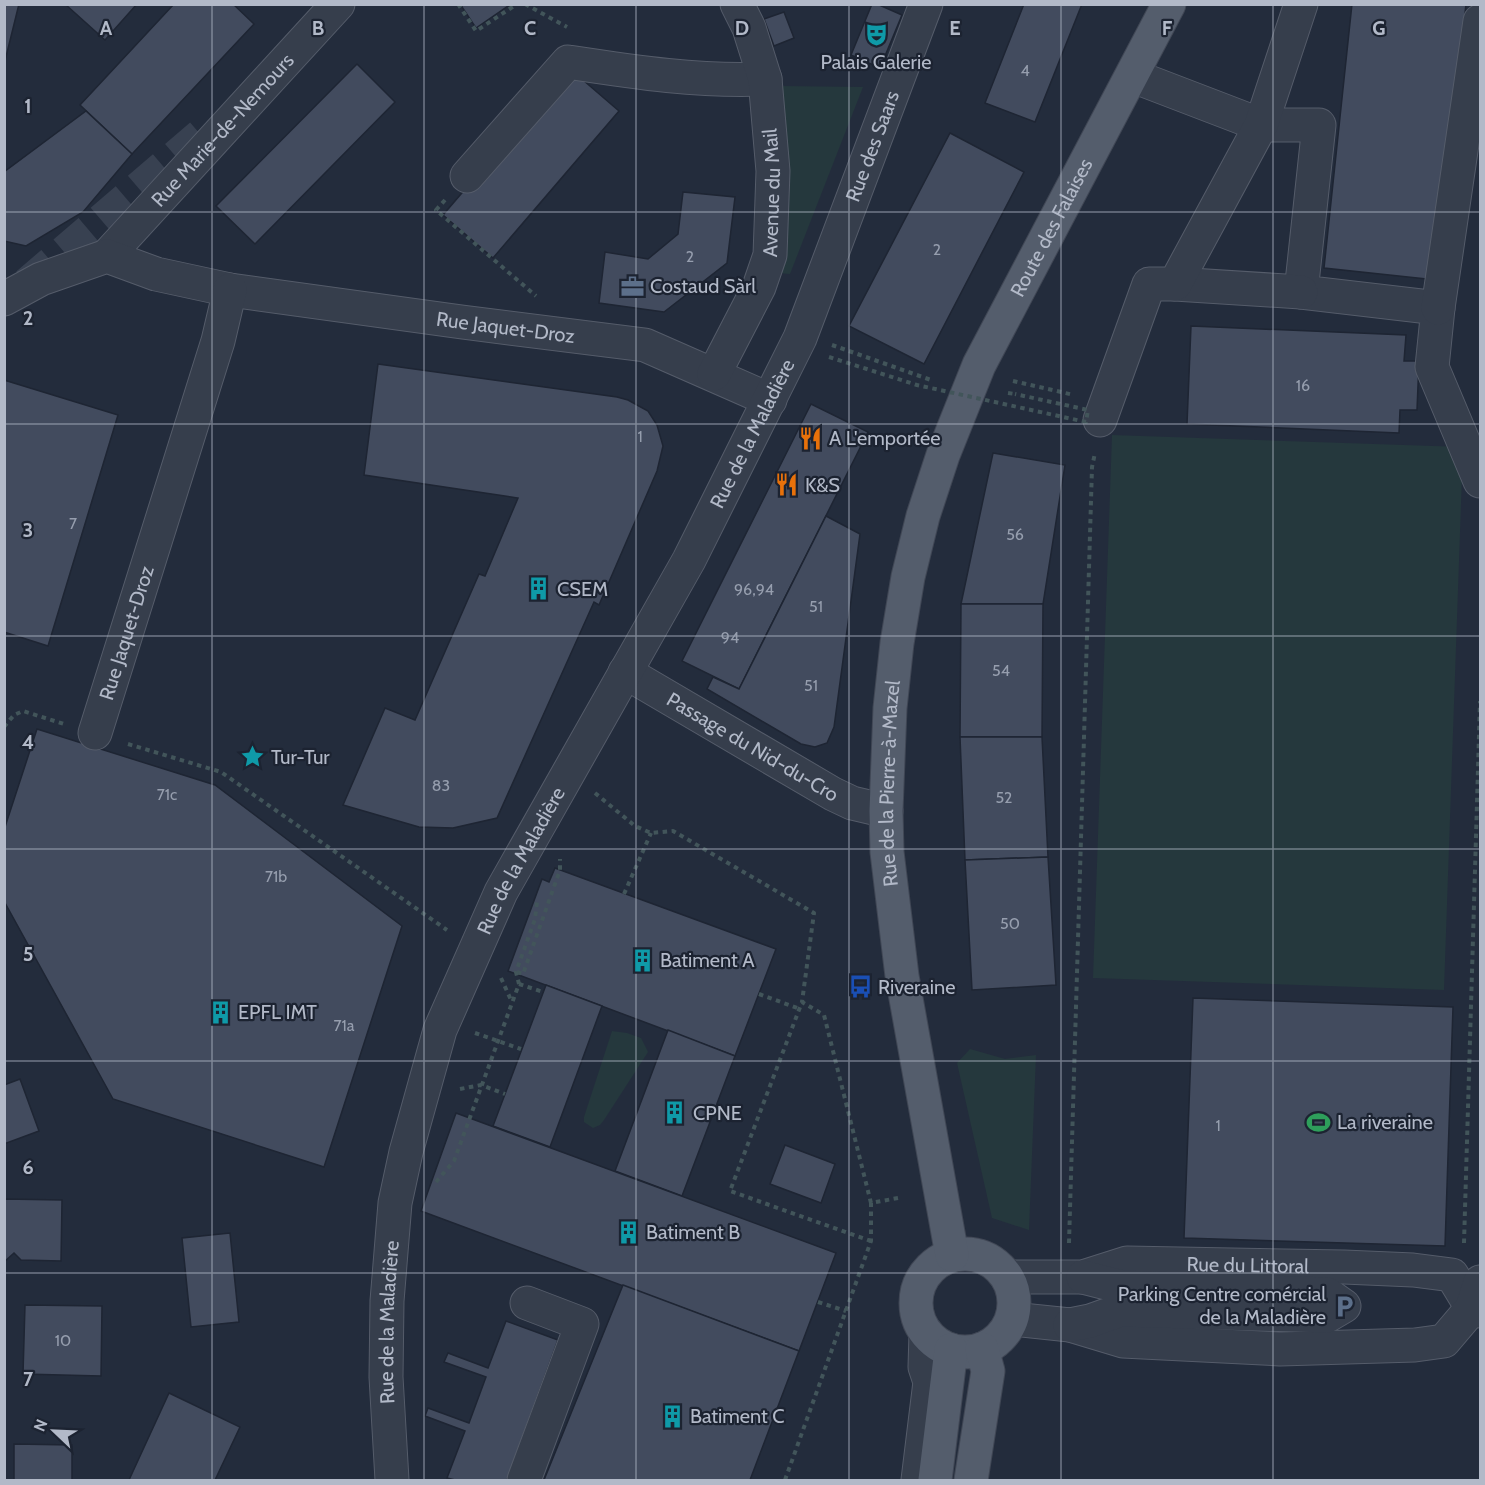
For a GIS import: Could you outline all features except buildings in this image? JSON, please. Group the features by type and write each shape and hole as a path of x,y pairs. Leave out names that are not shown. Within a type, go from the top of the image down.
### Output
{"main road":[{"name":"Route des Falaises","path":"943,455 960,409 989,346 1169,4"},
{"name":"Rue de la Pierre-à-Mazel","path":"943,455 923,516 908,577 897,642 890,708 886,811 890,882 897,945 952,1255"},
{"path":"953,1344 995,1342 1005,1332 1012,1319 1014,1299 1007,1277 999,1267 976,1254 952,1255 927,1271 920,1282 916,1308 920,1321 988,1371 971,1480"},
{"path":"935,1480 953,1344"}],"street":[{"name":"Rue Marie-de-Nemours","path":"107,256 338,4"},
{"name":"Avenue du Mail","path":"714,374 759,287 770,255 773,171 765,79 749,28 737,4"},
{"name":"Rue des Saars","path":"819,291 926,4"},
{"path":"1174,284 1261,125 1301,4"},
{"path":"1480,21 1438,309 1432,367 1480,481"},
{"path":"467,176 568,62 658,75 732,81 765,79"},
{"path":"1133,76 1261,125 1319,125 1301,292"},
{"name":"Rue Jaquet-Droz","path":"107,256 156,274 230,290 645,345 770,400"},
{"path":"4,299 41,279 107,256"},
{"path":"1103,411 1149,284 1301,292 1438,309"},
{"name":"Rue Jaquet-Droz","path":"95,733 218,341 230,290"},
{"name":"Rue de la Maladière","path":"392,1480 386,1377 387,1301 395,1203 406,1152 440,1030 501,892 689,560 800,338 819,291"},
{"name":"Passage du Nid-du-Cro","path":"625,672 833,794 852,803 886,811"},
{"name":"Rue du Littoral","path":"1007,1277 1083,1277 1127,1263 1332,1266 1413,1270 1452,1275 1478,1301 1444,1341 1415,1346 1280,1349 1123,1341 1070,1325 1012,1319"},
{"path":"1070,1325 1120,1310 1327,1316 1344,1306 1327,1294 1122,1287 1083,1277"},
{"path":"524,1480 582,1324 527,1303"},
{"path":"918,1480 930,1382 925,1367 953,1344"},
{"path":"923,1442 926,1480"}],"path":[{"path":"458,4 476,31 517,4"},
{"path":"467,176 436,210 541,300"},
{"path":"832,344 931,380"},
{"path":"829,357 917,385 1086,422 1088,410 1008,393"},
{"path":"1013,381 1103,411 1092,467 1069,1247"},
{"path":"1464,1247 1480,701"},
{"path":"4,727 14,715 23,711 221,772 447,930"},
{"path":"591,791 635,826 651,833 672,831 814,913 800,1009 730,1191 871,1241"},
{"path":"624,894 651,833"},
{"path":"516,972 523,974 560,870 560,851"},
{"path":"432,1187 454,1161 480,1084 519,984 516,972 535,919"},
{"path":"500,974 512,1000"},
{"path":"519,984 543,992"},
{"path":"759,994 800,1009"},
{"path":"785,1480 871,1241 871,1203 824,1015 802,1002"},
{"path":"475,1033 521,1049"},
{"path":"456,1089 480,1084 505,1094"},
{"path":"871,1203 898,1198"},
{"path":"818,1302 846,1311"}],"green space":[{"path":"780,86 863,87 790,274 779,273"},
{"path":"1112,435 1463,447 1444,990 1093,978"},
{"path":"612,1031 641,1038 648,1052 604,1120 593,1128 584,1122 584,1117"},
{"path":"970,1049 1005,1059 1036,1055 1029,1230 992,1218 957,1063"}],"tunnel":[{"path":"27,284 209,128"}],"place":[{"name":"Palais Galerie","path":"876,35"},
{"name":"Costaud Sàrl","path":"632,286"},
{"name":"A L'emportée","path":"811,438"},
{"name":"K&S","path":"787,485"},
{"name":"CSEM","path":"539,589"},
{"name":"Tur-Tur","path":"253,757"},
{"name":"Batiment A","path":"642,960"},
{"name":"Riveraine","path":"860,987"},
{"name":"EPFL IMT","path":"220,1012"},
{"name":"CPNE","path":"675,1113"},
{"name":"La riveraine","path":"1319,1122"},
{"name":"Batiment B","path":"628,1232"},
{"name":"Parking Centre comércial de la Maladière","path":"1344,1306"},
{"name":"Batiment C","path":"672,1416"}]}
